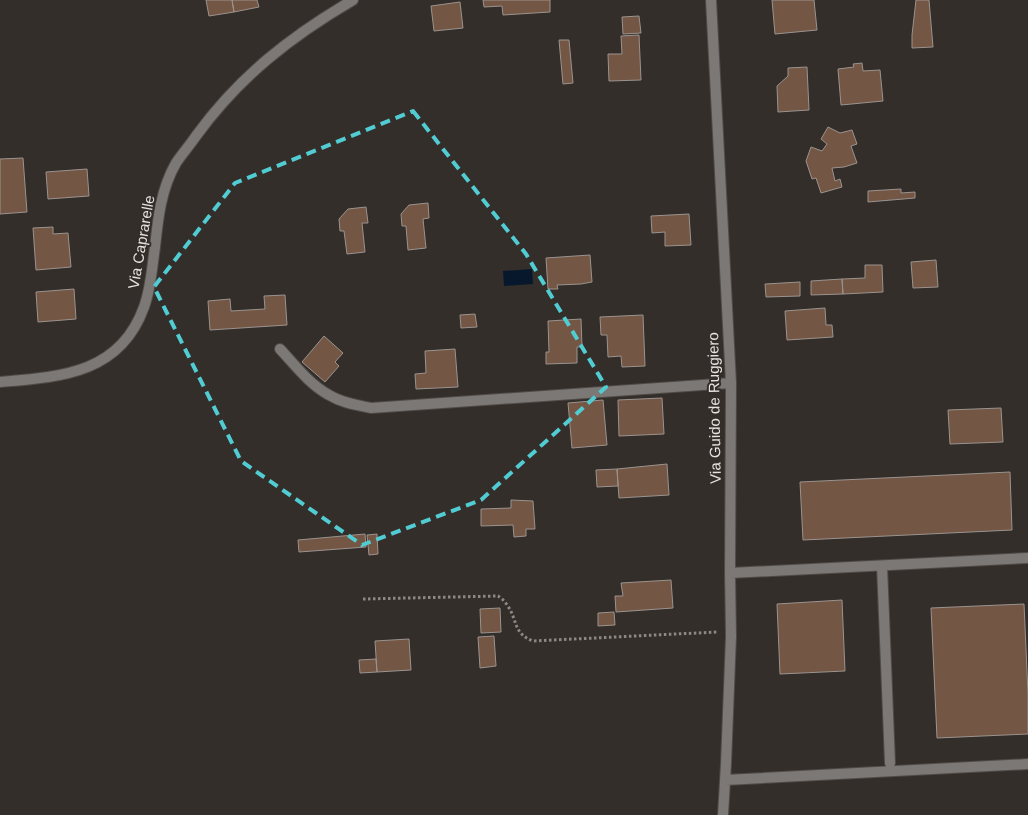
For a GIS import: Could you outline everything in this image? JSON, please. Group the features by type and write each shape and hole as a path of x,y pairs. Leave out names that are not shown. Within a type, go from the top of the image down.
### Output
{"street":[{"name":"Via Caprarelle","path":"0,382 48,378 73,373 98,364 132,332 144,307 149,286 161,201 176,163 212,114 247,77 280,48 353,0"},
{"name":"Via Guido de Ruggiero","path":"711,0 731,383 731,631 723,815"},
{"path":"280,349 309,380 329,395 348,404 371,408 731,383"},
{"path":"730,573 1028,558"},
{"path":"882,566 890,764"},
{"path":"725,780 1028,764"}],"path":[{"path":"363,599 498,596 508,605 519,632 533,641 731,631"}],"highlighted area":[{"path":"413,111 526,254 606,387 481,500 362,545 241,461 154,287 235,183"}],"water":[{"path":"532,269 533,284 504,286 503,271"}],"building":[{"path":"206,0 232,0 234,12 209,16"},
{"path":"232,0 257,0 259,7 234,12"},
{"path":"483,0 550,0 550,12 503,15 502,6 484,7"},
{"path":"772,0 814,0 817,30 775,34"},
{"path":"916,0 929,0 933,47 912,48"},
{"path":"460,2 463,28 434,31 431,6"},
{"path":"639,16 641,33 623,34 622,17"},
{"path":"639,35 641,80 609,81 608,54 622,54 621,36"},
{"path":"559,40 569,40 573,83 563,84"},
{"path":"862,63 863,71 880,70 883,101 841,105 838,69 854,67 853,64"},
{"path":"807,67 809,110 778,112 777,86 788,76 788,68"},
{"path":"828,127 840,133 852,130 857,144 851,146 857,163 832,168 835,181 840,179 842,187 821,193 816,178 812,179 806,161 811,147 822,151 827,144 821,139"},
{"path":"23,158 27,212 0,214 0,159"},
{"path":"87,169 89,196 48,199 46,172"},
{"path":"901,189 901,193 915,192 915,198 868,202 868,191"},
{"path":"428,203 429,218 423,219 426,248 408,250 406,226 402,226 401,214 409,205"},
{"path":"366,207 368,223 362,223 365,252 347,254 344,231 340,231 339,219 348,209"},
{"path":"689,214 691,245 665,246 665,232 652,233 651,216"},
{"path":"53,227 53,234 68,233 71,267 36,270 33,228"},
{"path":"590,255 592,282 557,285 558,289 548,289 546,258"},
{"path":"936,260 938,287 913,288 911,262"},
{"path":"865,265 882,265 883,292 843,294 842,279 865,278"},
{"path":"842,279 843,294 811,295 811,281"},
{"path":"800,282 800,296 766,297 765,284"},
{"path":"74,289 76,319 38,322 36,292"},
{"path":"285,295 287,325 210,330 208,301 230,299 231,311 265,309 264,296"},
{"path":"825,308 826,325 832,325 833,337 787,340 785,311"},
{"path":"475,314 477,327 461,328 460,315"},
{"path":"643,315 645,366 622,367 621,356 608,357 607,335 601,335 600,317"},
{"path":"581,319 582,347 577,347 577,363 546,364 546,352 549,352 548,321"},
{"path":"324,336 343,353 335,362 339,366 325,382 302,362"},
{"path":"455,349 458,387 416,389 415,374 426,373 425,351"},
{"path":"662,398 664,434 619,436 618,400"},
{"path":"603,400 607,445 572,448 568,403"},
{"path":"1001,408 1003,442 950,444 948,410"},
{"path":"667,464 669,495 619,498 617,469"},
{"path":"617,469 618,486 597,487 596,470"},
{"path":"1010,472 1012,530 803,540 800,482"},
{"path":"511,500 533,501 535,529 526,529 526,536 514,537 513,525 481,526 481,509 511,508"},
{"path":"365,534 366,547 299,552 298,540"},
{"path":"377,534 378,554 369,555 367,535"},
{"path":"671,580 673,608 616,612 615,596 623,596 621,583"},
{"path":"842,600 845,671 780,674 777,604"},
{"path":"1024,604 1028,734 937,738 931,608"},
{"path":"500,608 501,632 481,633 480,609"},
{"path":"614,612 615,625 598,626 598,613"},
{"path":"494,636 496,666 480,668 478,637"},
{"path":"409,639 411,670 377,672 375,641"},
{"path":"376,659 377,672 360,673 359,660"}]}
